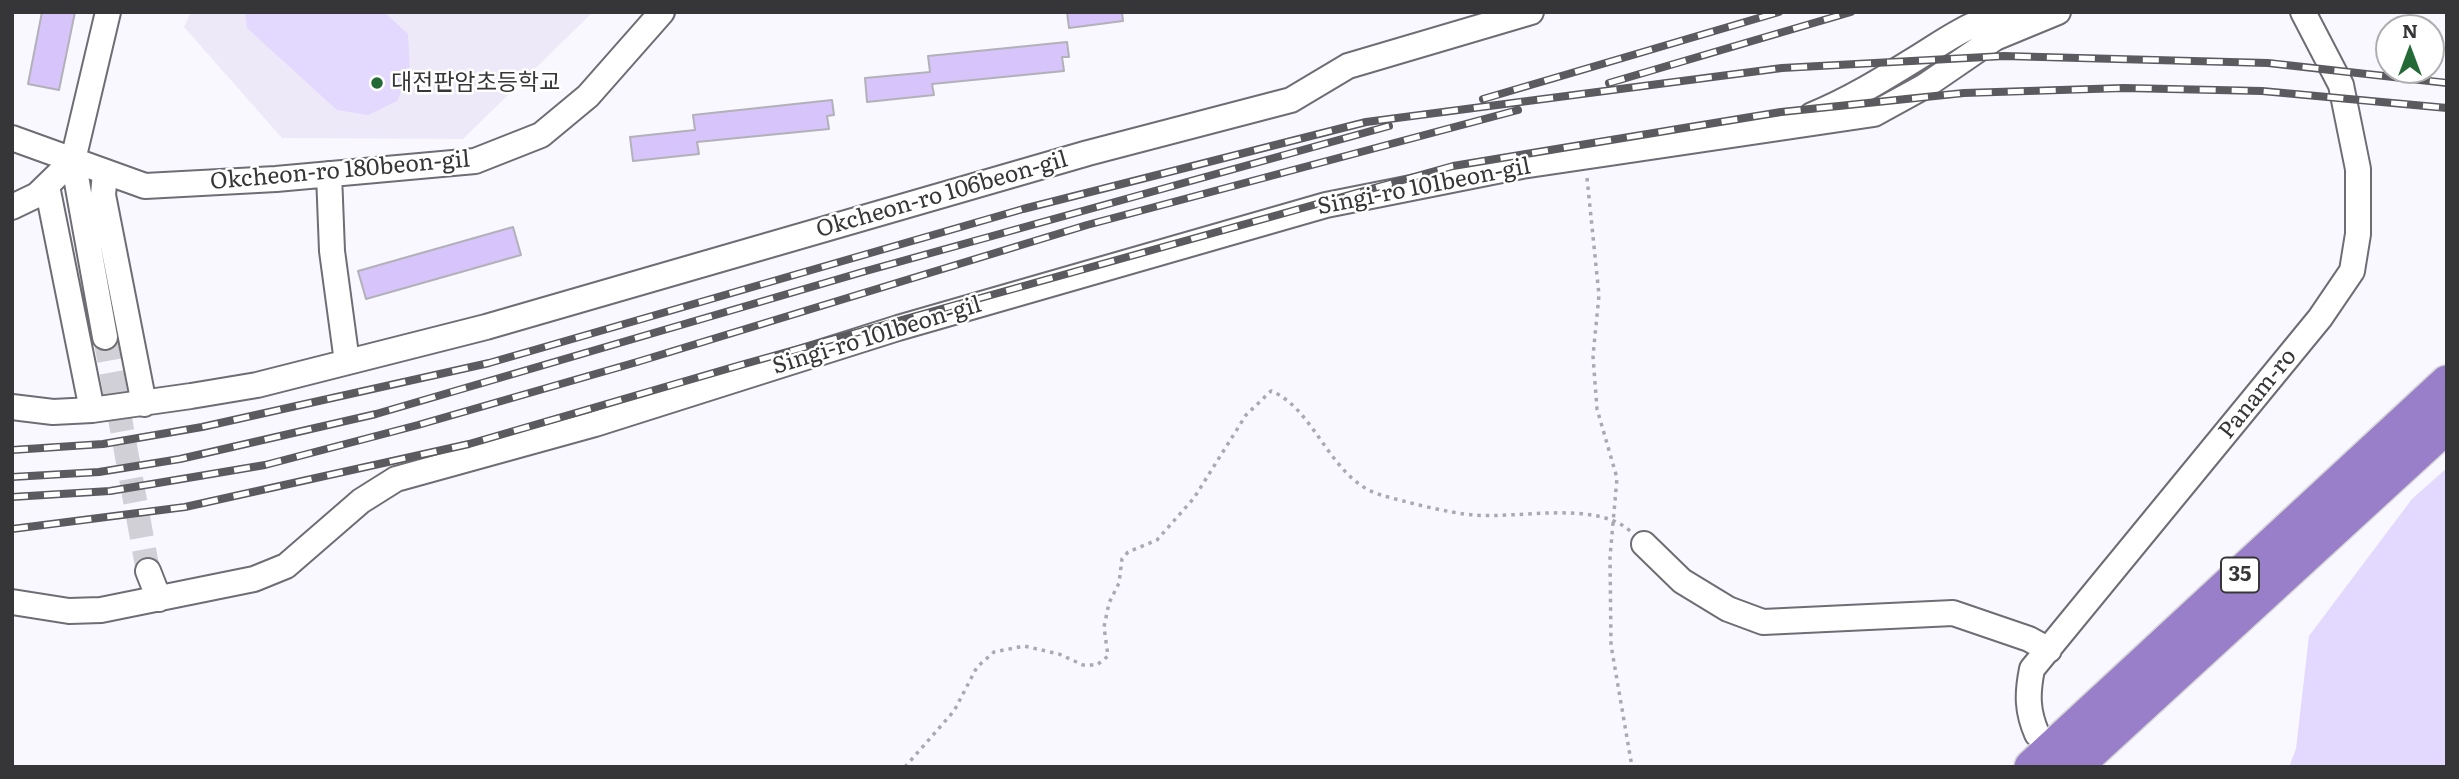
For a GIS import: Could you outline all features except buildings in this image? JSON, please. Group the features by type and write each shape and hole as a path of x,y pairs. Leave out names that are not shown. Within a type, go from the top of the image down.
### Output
{"highway":[{"name":"35","path":"2035,750 2447,383"},
{"name":"35","path":"2074,767 2447,425"}],"street":[{"path":"105,337 73,160 108,12"},
{"name":"Okcheon-ro 180beon-gil","path":"12,138 145,186 475,161 541,135 589,96 662,12"},
{"name":"Okcheon-ro 106beon-gil","path":"12,407 53,412 92,410 257,385 486,327 1088,153 1291,100 1348,66 1531,12"},
{"path":"1774,126 1811,115 1859,93 1953,33 1993,16 2020,12"},
{"path":"1774,126 1874,114 1926,86 1995,38 2058,12"},
{"name":"Panam-ro","path":"2035,750 2027,694 2032,669 2320,318 2352,271 2358,234 2358,169 2340,85 2303,12"},
{"name":"Singi-ro 101beon-gil","path":"12,602 69,611 101,610 254,579 286,566 361,501 408,475 595,424 911,324 1326,205 1522,166 1774,126"},
{"path":"12,207 37,195 73,160"},
{"path":"105,172 103,195 144,404"},
{"path":"329,174 332,251 347,362"},
{"path":"47,186 92,410"},
{"path":"1644,544 1682,581 1728,609 1763,622 1953,613 2029,639 2049,650"},
{"path":"148,570 159,599"}],"path":[{"path":"1584,158 1599,295 1594,356 1597,409 1617,478 1610,556 1611,645 1632,767"},
{"path":"905,767 954,711 977,667 994,652 1024,646 1059,654 1083,665 1097,665 1108,656 1104,627 1119,583 1122,559 1128,552 1157,540 1194,498 1246,415 1271,391 1286,397 1319,441 1360,485 1380,495 1474,515 1574,513 1614,520 1644,544"}],"shaded area":[{"name":"대전판암초등학교","path":"191,12 593,12 463,139 282,138 184,27"},
{"path":"245,12 384,12 408,34 410,72 397,101 368,115 337,110 247,28"},
{"path":"2447,468 2447,767 2289,767 2296,749 2309,636 2412,499"}],"tunnel":[{"path":"105,337 148,571"}],"railway":[{"path":"1483,99 1779,12"},
{"path":"1609,83 1851,12"},
{"path":"12,450 103,444 202,427 489,363 1023,209 1366,122 1782,68 2004,56 2268,63 2447,83"},
{"path":"12,529 185,507 469,444 737,366 1453,166 1781,112 1964,93 2124,88 2262,91 2447,108"},
{"path":"12,497 110,491 265,465 418,425 637,362 1087,225 1518,110"},
{"path":"12,477 99,472 180,459 376,414 866,271 1389,126"}],"place":[{"name":"대전판암초등학교","path":"377,83"}]}
